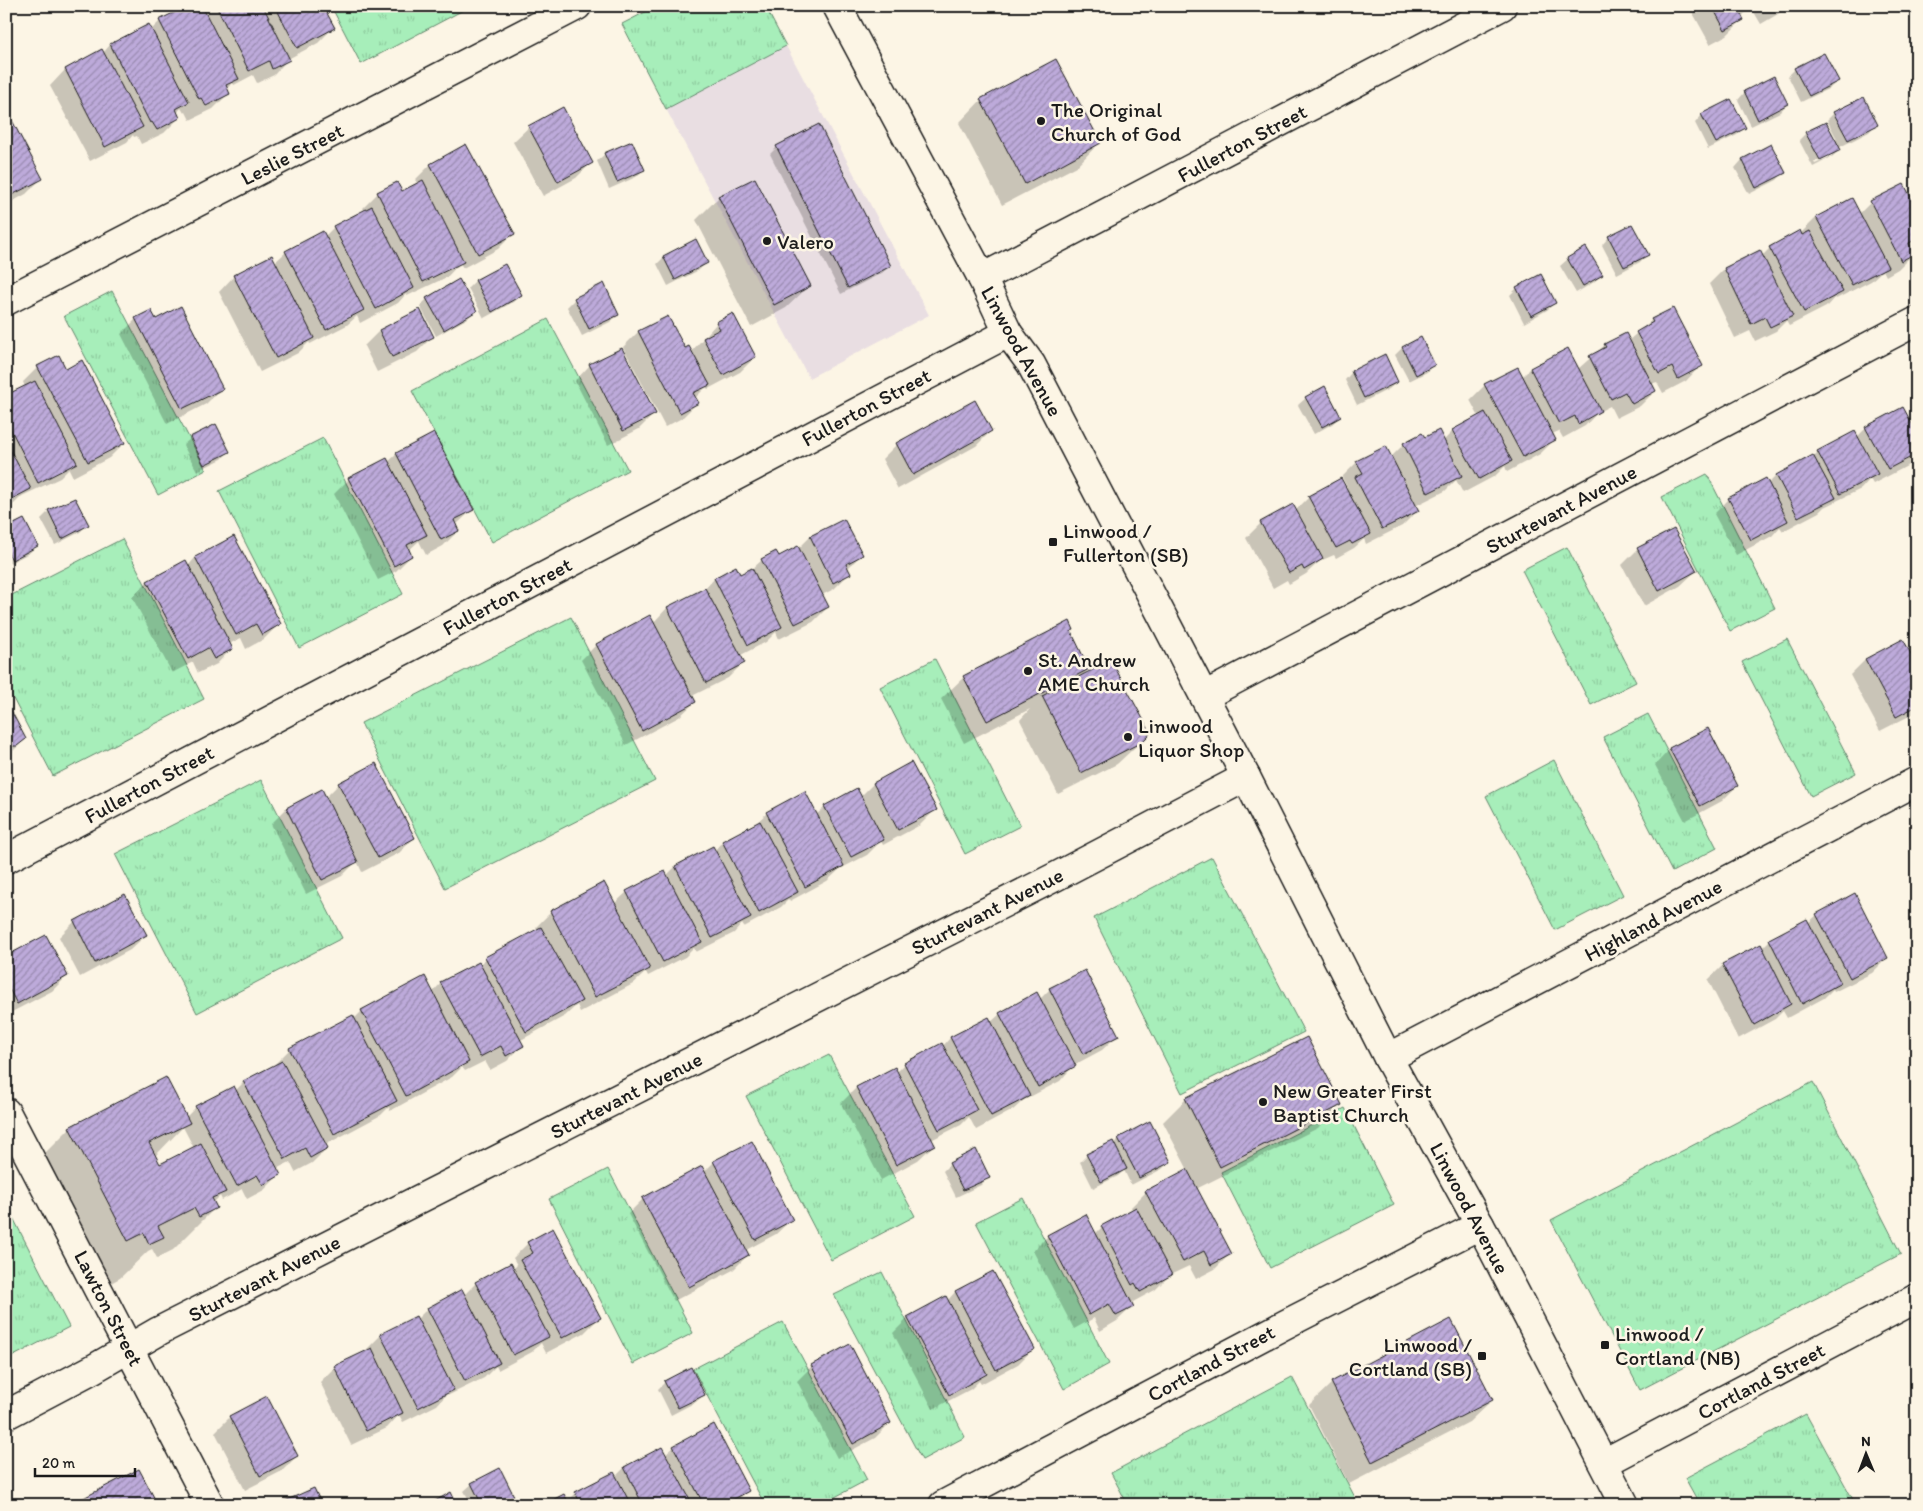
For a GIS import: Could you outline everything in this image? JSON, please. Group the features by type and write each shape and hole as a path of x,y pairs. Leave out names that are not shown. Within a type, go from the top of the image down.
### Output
{"street":[{"name":"Leslie Street","path":"6,301 577,6"},
{"name":"Linwood Avenue","path":"837,6 982,278 1008,333 1030,364 1246,777 1388,1058 1480,1225 1625,1505"},
{"name":"Fullerton Street","path":"982,278 1502,6"},
{"name":"Sturtevant Avenue","path":"1204,696 1917,321"},
{"name":"Fullerton Street","path":"6,859 1008,333"},
{"name":"Sturtevant Avenue","path":"6,1415 130,1349 159,1331 1055,877 1246,777"},
{"name":"Highland Avenue","path":"1388,1058 1917,781"},
{"name":"Lawton Street","path":"6,1112 210,1505"},
{"name":"Cortland Street","path":"943,1505 1277,1329 1480,1225"},
{"name":"Cortland Street","path":"1604,1463 1917,1298"}],"shaded area":[{"path":"786,46 929,315 809,378 666,109"}],"green space":[{"path":"331,6 471,6 361,64"},
{"path":"657,6 765,6 786,46 666,109 622,24"},
{"path":"112,291 206,470 158,495 64,316"},
{"path":"548,319 628,470 492,542 412,391"},
{"path":"323,438 403,594 299,648 219,491"},
{"path":"1707,474 1775,608 1730,631 1662,497"},
{"path":"122,539 204,699 53,776 6,685 6,598"},
{"path":"1567,547 1636,682 1591,705 1522,570"},
{"path":"571,617 655,781 445,888 361,723"},
{"path":"1787,639 1856,773 1811,796 1742,662"},
{"path":"935,659 1020,826 965,854 880,687"},
{"path":"1648,714 1717,848 1672,872 1603,737"},
{"path":"1554,760 1623,895 1555,930 1486,796"},
{"path":"261,780 342,938 197,1013 115,854"},
{"path":"1212,857 1304,1032 1182,1093 1094,918"},
{"path":"829,1055 915,1216 831,1260 746,1096"},
{"path":"1813,1082 1901,1254 1640,1390 1551,1220"},
{"path":"1345,1108 1394,1205 1270,1268 1221,1172"},
{"path":"608,1169 693,1333 633,1364 549,1199"},
{"path":"1023,1198 1109,1364 1064,1389 976,1222"},
{"path":"6,1204 69,1327 6,1360"},
{"path":"882,1272 965,1437 922,1460 834,1295"},
{"path":"783,1322 867,1480 820,1505 765,1505 693,1369"},
{"path":"1292,1377 1359,1505 1128,1505 1111,1473"},
{"path":"1806,1414 1856,1505 1700,1505 1685,1478"}],"building":[{"path":"187,6 202,6 239,79 226,85 230,94 206,106 201,98 199,99 159,20"},
{"path":"216,6 263,6 290,60 272,69 269,61 249,71"},
{"path":"275,6 323,6 335,28 297,48"},
{"path":"1712,6 1751,6 1740,12 1744,20 1725,30"},
{"path":"149,24 189,102 176,109 180,118 157,130 152,122 150,123 110,44"},
{"path":"102,49 143,127 105,147 65,69"},
{"path":"1824,53 1839,81 1809,96 1794,68"},
{"name":"The Original Church of God","path":"1056,59 1101,143 1025,184 980,99"},
{"path":"1774,76 1788,104 1758,120 1744,91"},
{"path":"1864,97 1878,125 1848,140 1833,112"},
{"path":"1731,99 1746,128 1716,143 1701,114"},
{"path":"563,107 593,163 558,182 528,126"},
{"path":"6,109 43,179 6,198"},
{"path":"1826,122 1841,150 1820,160 1805,132"},
{"path":"819,124 891,266 848,288 776,146"},
{"path":"632,141 645,170 617,182 604,153"},
{"path":"466,144 515,234 478,254 430,164"},
{"path":"1771,144 1786,173 1756,188 1742,159"},
{"path":"755,178 811,286 774,305 718,196"},
{"path":"423,180 464,262 423,282 377,192 397,182 402,191"},
{"path":"1904,184 1917,209 1917,239 1909,243 1914,254 1901,261 1870,201"},
{"path":"1852,198 1888,267 1852,285 1816,217"},
{"path":"372,206 414,288 376,309 333,226"},
{"path":"1632,224 1649,255 1624,267 1608,236"},
{"path":"1800,230 1802,235 1810,231 1843,292 1804,312 1769,247"},
{"path":"323,231 364,310 326,330 285,251"},
{"path":"696,239 708,263 675,280 663,256"},
{"path":"1586,247 1603,275 1583,286 1567,258"},
{"path":"1760,250 1793,316 1770,327 1765,317 1751,324 1724,268"},
{"path":"272,255 314,338 276,358 233,275"},
{"path":"505,264 522,295 492,312 475,280"},
{"path":"1541,274 1556,303 1531,316 1516,287"},
{"path":"459,279 477,311 444,330 426,298"},
{"path":"604,283 619,315 589,329 574,298"},
{"path":"181,306 223,389 182,409 135,318 151,310 156,319"},
{"path":"1673,308 1703,366 1678,379 1672,367 1659,374 1636,332 1653,322 1651,319"},
{"path":"420,309 434,337 392,357 379,330"},
{"path":"733,313 756,357 723,375 703,338 720,329 716,322"},
{"path":"668,316 685,348 689,346 710,385 693,393 699,403 680,413 638,331"},
{"path":"1626,333 1656,391 1632,404 1625,392 1611,399 1589,356 1606,347 1604,344"},
{"path":"1421,337 1435,365 1416,375 1402,347"},
{"path":"622,348 656,414 623,431 589,364"},
{"path":"1568,348 1601,411 1578,424 1575,416 1559,424 1530,368"},
{"path":"1385,354 1398,382 1364,398 1351,371"},
{"path":"59,355 66,369 82,360 125,443 88,462 37,366"},
{"path":"1518,367 1556,440 1523,457 1484,384"},
{"path":"35,381 77,463 38,483 6,420 6,395"},
{"path":"1325,386 1341,417 1322,427 1305,397"},
{"path":"975,400 992,431 913,475 896,443"},
{"path":"1903,407 1917,433 1917,454 1888,469 1865,427"},
{"path":"1485,412 1512,461 1479,479 1452,430"},
{"path":"216,424 230,452 204,465 190,437"},
{"path":"1439,430 1462,476 1428,493 1403,443 1422,433 1425,437"},
{"path":"1855,431 1878,474 1840,494 1817,451"},
{"path":"434,433 474,510 454,520 459,531 441,540 396,453"},
{"path":"6,442 31,489 6,502"},
{"path":"1386,446 1419,511 1382,529 1355,477 1363,473 1356,461"},
{"path":"1813,455 1836,498 1798,517 1776,475"},
{"path":"387,458 427,535 407,545 412,556 394,566 348,478"},
{"path":"1341,478 1371,534 1352,544 1350,541 1336,548 1308,496"},
{"path":"1766,478 1788,521 1751,540 1728,498"},
{"path":"75,498 89,525 62,539 48,510"},
{"path":"1293,504 1323,559 1304,570 1302,566 1289,573 1260,522"},
{"path":"24,519 38,546 12,560 6,549 6,528"},
{"path":"844,519 863,555 846,564 851,574 833,583 810,536"},
{"path":"1674,529 1697,571 1659,591 1637,548"},
{"path":"234,536 281,624 262,635 256,624 236,635 195,557"},
{"path":"798,546 829,607 795,624 761,559 776,551 779,556"},
{"path":"186,560 233,649 214,659 208,648 188,659 147,581"},
{"path":"736,566 740,574 752,568 782,627 748,645 714,578"},
{"path":"705,588 745,663 706,683 667,607"},
{"path":"650,615 696,702 642,731 596,644"},
{"name":"St. Andrew AME Church","path":"1070,621 1074,630 1071,631 1084,658 1088,657 1093,667 987,721 963,676"},
{"path":"1903,639 1917,665 1917,706 1896,717 1865,659"},
{"path":"1111,660 1149,730 1149,735 1142,742 1081,773 1042,696"},
{"path":"6,701 26,739 17,746 6,750"},
{"path":"1708,728 1738,786 1700,806 1669,748"},
{"path":"911,762 937,810 898,830 873,783"},
{"path":"376,763 415,838 378,858 338,783"},
{"path":"857,788 884,840 851,857 824,806"},
{"path":"322,789 358,862 322,880 286,808"},
{"path":"805,791 844,866 805,887 766,812"},
{"path":"760,821 798,892 759,913 722,841"},
{"path":"713,846 751,918 712,938 675,866"},
{"path":"665,871 702,942 663,962 626,891"},
{"path":"604,882 650,969 595,997 550,911"},
{"path":"1855,893 1888,958 1850,978 1816,914"},
{"path":"125,894 147,935 95,963 74,921"},
{"path":"1807,919 1841,983 1802,1004 1769,939"},
{"path":"541,927 582,1001 526,1032 485,957"},
{"path":"46,935 68,976 17,1004 6,983 6,956"},
{"path":"1761,944 1791,1004 1754,1025 1722,964"},
{"path":"479,962 524,1046 506,1056 501,1046 480,1057 440,982"},
{"path":"1085,970 1119,1036 1083,1054 1049,988"},
{"path":"425,976 469,1062 406,1096 361,1010"},
{"path":"1037,992 1076,1066 1038,1087 999,1013"},
{"path":"353,1015 397,1101 334,1134 289,1048"},
{"path":"989,1017 1030,1096 991,1116 950,1037"},
{"name":"New Greater First Baptist Church","path":"1307,1037 1342,1105 1220,1167 1185,1098"},
{"path":"942,1043 977,1110 939,1130 904,1063"},
{"path":"282,1061 328,1148 310,1158 305,1148 285,1159 243,1081"},
{"path":"895,1067 935,1145 896,1165 856,1087"},
{"path":"166,1077 190,1123 149,1143 160,1164 201,1143 226,1192 212,1198 217,1208 199,1217 194,1208 158,1226 164,1237 149,1244 144,1233 128,1241 69,1127"},
{"path":"234,1086 281,1175 263,1185 257,1175 237,1186 195,1106"},
{"path":"1150,1121 1171,1162 1139,1178 1118,1138"},
{"path":"752,1141 793,1220 755,1240 713,1161"},
{"path":"1113,1141 1127,1169 1101,1182 1086,1154"},
{"path":"976,1149 990,1178 963,1190 949,1163"},
{"path":"702,1166 749,1255 689,1287 642,1198"},
{"path":"1187,1169 1232,1254 1211,1265 1204,1251 1183,1262 1145,1191"},
{"path":"1136,1207 1172,1275 1140,1292 1135,1283 1132,1285 1101,1226"},
{"path":"1086,1214 1134,1307 1116,1316 1109,1304 1089,1315 1047,1235"},
{"path":"553,1228 601,1318 562,1338 520,1260 533,1253 527,1242"},
{"path":"511,1263 549,1337 513,1355 475,1282"},
{"path":"993,1271 1035,1349 996,1370 955,1291"},
{"path":"462,1289 500,1363 465,1381 427,1308"},
{"path":"946,1296 987,1374 949,1395 907,1317"},
{"path":"416,1316 454,1390 418,1408 380,1334"},
{"path":"1451,1319 1493,1400 1372,1462 1331,1382"},
{"path":"850,1344 891,1423 853,1444 811,1365"},
{"path":"372,1348 403,1413 366,1431 334,1366"},
{"path":"691,1367 705,1395 678,1408 664,1381"},
{"path":"267,1396 298,1456 260,1476 229,1416"},
{"path":"714,1424 749,1491 723,1505 704,1505 673,1446"},
{"path":"662,1447 693,1505 643,1505 624,1467"},
{"path":"500,1468 514,1496 496,1505 482,1505 471,1483"},
{"path":"139,1469 158,1505 70,1505"},
{"path":"614,1472 631,1505 581,1505 575,1492"},
{"path":"314,1488 322,1505 287,1505 285,1501"},
{"path":"451,1492 457,1505 428,1505"},
{"path":"564,1494 570,1505 543,1505"}],"place":[{"name":"The Original Church of God","path":"1041,121"},
{"name":"Valero","path":"767,241"},
{"name":"Linwood / Fullerton (SB)","path":"1053,542"},
{"name":"St. Andrew AME Church","path":"1028,671"},
{"name":"Linwood Liquor Shop","path":"1128,737"},
{"name":"New Greater First Baptist Church","path":"1263,1102"},
{"name":"Linwood / Cortland (NB)","path":"1605,1345"},
{"name":"Linwood / Cortland (SB)","path":"1482,1356"}]}
